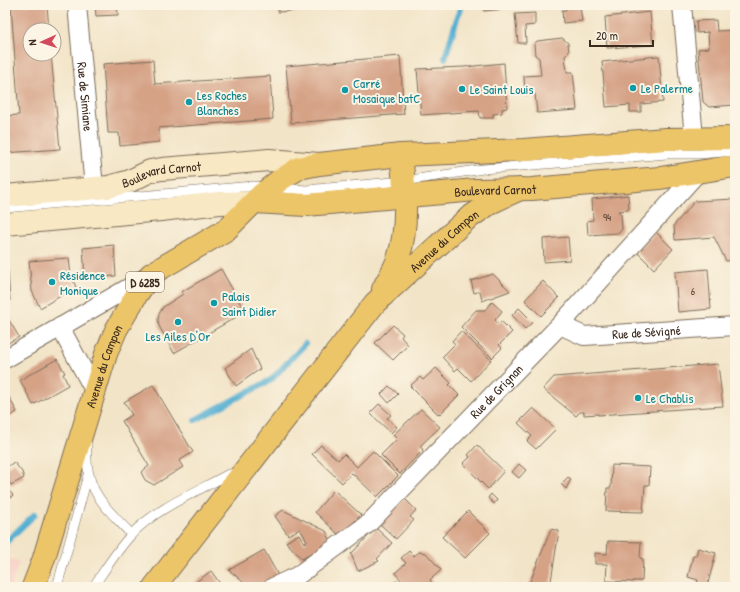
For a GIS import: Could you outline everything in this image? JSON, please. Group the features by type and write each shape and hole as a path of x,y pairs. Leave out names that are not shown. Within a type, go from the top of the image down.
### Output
{"main road":[{"name":"Boulevard Carnot","path":"255,202 280,180 299,168 319,164 401,155 522,150 666,139 735,138"},
{"name":"Avenue du Campon","path":"376,302 394,269 398,258 404,223 405,188 401,155"},
{"name":"Boulevard Carnot","path":"5,196 94,188 121,184 150,171 162,169 269,160 319,164"},
{"name":"Boulevard Carnot","path":"5,224 161,210 219,203 255,202 306,205 405,188 476,190 520,189 660,178 735,166"},
{"name":"Avenue du Campon","path":"154,587 376,302 467,219 492,202 520,189"},
{"name":"Avenue du Campon","path":"33,587 49,540 106,354 116,330 137,294 152,274 226,230 255,202"}],"street":[{"name":"Rue de Simiane","path":"78,5 94,188"},
{"path":"682,5 694,138"},
{"name":"Rue de Grignan","path":"273,587 297,576 369,523 560,326 699,171"},
{"path":"5,359 152,274"},
{"name":"Rue de Sévigné","path":"560,326 584,336 735,326"},
{"path":"60,327 92,398"}],"lane":[{"path":"5,208 253,186 306,190 405,188 483,169 666,154 700,154 735,151"},
{"path":"92,398 86,463 88,474 99,500 131,534"},
{"path":"93,587 131,534 154,516 227,475 244,470"},
{"path":"57,587 88,474"}],"shaded area":[{"path":"6,556 19,563 10,587 5,587"}],"building":[{"path":"11,5 47,5 48,22 22,22 22,62 52,62 60,149 5,153 5,116 19,115"},
{"path":"95,5 117,5 118,15 96,16"},
{"path":"278,5 351,5 351,7 278,12"},
{"path":"484,5 533,5 533,6 484,11"},
{"path":"694,5 712,5 712,6 694,8"},
{"path":"580,6 582,21 563,23 562,10 566,10 566,7"},
{"path":"650,12 653,45 607,48 605,17"},
{"path":"535,13 535,25 525,26 526,43 518,43 515,14"},
{"path":"716,20 717,31 735,30 735,105 709,107 703,102 698,49 709,48 708,32 697,33 696,21"},
{"path":"562,38 568,43 569,52 565,56 567,72 573,72 577,110 537,113 535,94 525,95 524,76 541,75 539,58 535,55 534,44 537,41"},
{"name":"Carré Mosaique batC","path":"400,56 404,114 291,123 286,66"},
{"name":"Le Palerme","path":"659,56 663,102 641,104 641,112 630,112 630,105 606,107 602,62"},
{"name":"Les Roches Blanches","path":"153,60 155,84 270,76 273,119 158,128 159,142 120,146 119,133 108,133 103,64"},
{"name":"Le Saint Louis","path":"504,63 507,108 502,109 502,113 493,114 493,118 480,118 479,111 421,115 417,69 464,67"},
{"path":"628,195 628,210 618,211 621,214 622,229 619,233 588,235 587,221 593,220 592,199"},
{"path":"735,199 735,260 726,261 714,237 675,240 674,225 695,201"},
{"path":"656,232 673,249 654,269 637,252"},
{"path":"568,237 570,260 544,262 543,239"},
{"path":"114,245 116,276 85,278 83,248"},
{"name":"Résidence Monique","path":"69,258 71,276 76,287 40,308 32,291 29,261"},
{"path":"221,269 245,312 174,353 159,326 159,314 163,307 183,294 181,292"},
{"path":"708,269 711,309 678,312 675,272"},
{"path":"5,271 8,271 10,301 5,301"},
{"path":"493,274 510,291 482,301 480,291 474,293 471,281"},
{"path":"543,281 559,298 541,316 525,300"},
{"path":"492,302 502,311 495,320 498,324 501,321 512,332 499,345 502,348 492,358 461,327 476,310 485,310"},
{"path":"519,308 533,322 525,329 512,315"},
{"path":"9,320 19,337 8,343 5,338 5,323"},
{"path":"393,325 403,334 401,337 408,345 393,360 375,343"},
{"path":"461,331 491,360 471,381 458,368 455,371 442,357 455,344 452,341"},
{"path":"251,349 260,369 236,386 225,368"},
{"path":"57,359 65,373 63,374 68,385 33,405 20,380"},
{"name":"Le Chablis","path":"718,364 723,406 598,415 584,415 584,412 580,412 576,416 543,389 554,377"},
{"path":"436,368 451,383 449,385 459,395 439,415 410,386 420,377 423,380"},
{"path":"153,385 193,452 179,461 183,467 154,485 145,480 141,472 149,466 122,421 132,415 124,402"},
{"path":"389,386 398,394 389,403 381,394"},
{"path":"5,390 17,412 5,419"},
{"path":"379,404 391,415 387,418 397,427 391,433 370,413"},
{"path":"533,408 556,429 536,449 527,441 532,436 518,423"},
{"path":"421,409 440,427 420,446 423,450 400,474 381,455 397,439 393,435"},
{"path":"321,445 338,460 344,454 357,467 373,451 398,476 377,497 352,473 342,483 312,454"},
{"path":"477,445 504,471 488,489 463,464 470,457 468,455"},
{"path":"14,462 22,472 24,478 11,485 9,482 5,484 5,465 7,467"},
{"path":"519,464 526,470 519,478 512,472"},
{"path":"612,465 650,467 649,485 645,485 643,512 606,511 607,488 611,488"},
{"path":"568,477 571,479 566,489 561,484"},
{"path":"5,487 13,495 8,500 5,497"},
{"path":"334,490 361,515 340,536 315,512"},
{"path":"491,494 497,500 494,504 488,498"},
{"path":"404,498 416,510 410,517 414,520 396,539 380,524"},
{"path":"283,510 326,531 331,542 302,559 286,542 299,534 304,543 307,541 300,529 288,535 275,516"},
{"path":"468,511 490,533 465,558 442,537"},
{"path":"376,528 392,543 377,559 379,561 358,571 351,554"},
{"path":"551,529 559,531 550,587 528,587"},
{"path":"608,541 641,542 640,558 643,559 642,581 606,581 607,564 595,564 595,553 607,554"},
{"path":"698,548 716,553 707,587 696,587 698,580 688,577 693,556 696,556"},
{"path":"264,550 279,577 263,587 260,583 254,587 249,587 229,570"},
{"path":"409,551 414,556 419,552 426,553 441,570 430,580 434,585 431,587 407,587 395,573 406,563 401,558"},
{"path":"211,571 221,585 218,587 189,587"},
{"path":"397,581 402,587 393,587 392,583"}],"waterway":[{"path":"445,58 461,5"},
{"path":"195,420 271,380 305,344"},
{"path":"5,543 35,514"}],"place":[{"name":"Le Palerme","path":"633,88"},
{"name":"Le Saint Louis","path":"462,89"},
{"name":"Carré Mosaique batC","path":"345,90"},
{"name":"Les Roches Blanches","path":"189,102"},
{"name":"Résidence Monique","path":"52,282"},
{"name":"Palais Saint Didier","path":"214,303"},
{"name":"Les Ailes D'Or","path":"178,322"},
{"name":"Le Chablis","path":"638,398"}]}
